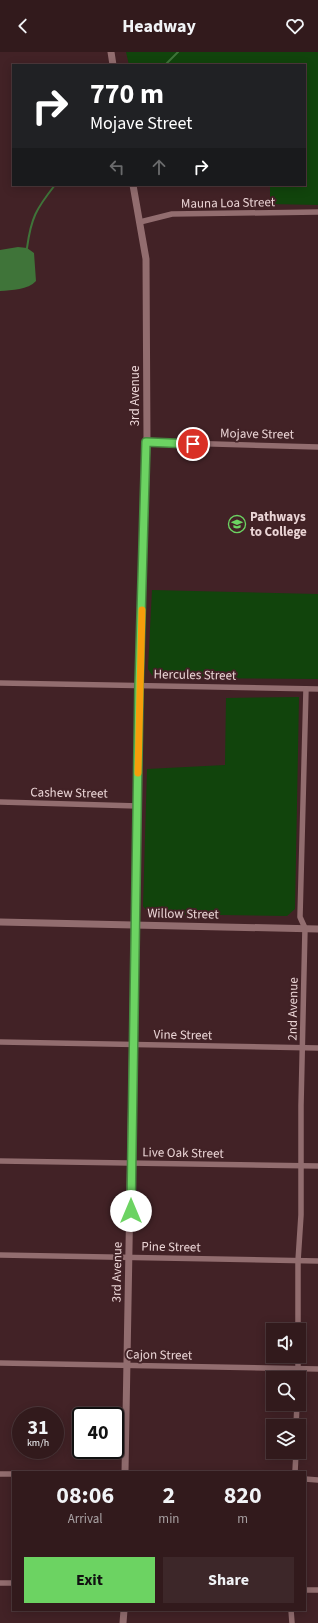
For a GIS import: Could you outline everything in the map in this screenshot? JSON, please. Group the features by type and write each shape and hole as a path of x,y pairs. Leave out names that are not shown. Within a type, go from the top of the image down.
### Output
{"street":[{"path":"111,52 113,64"},
{"name":"3rd Avenue","path":"125,1471 139,686 146,442 146,259 133,186"},
{"name":"Mauna Loa Street","path":"140,222 172,214 318,212"},
{"name":"Mojave Street","path":"146,442 318,447"},
{"name":"Hercules Street","path":"0,683 318,689"},
{"name":"2nd Avenue","path":"298,1323 298,1261 301,1215 306,928 300,917 306,689"},
{"name":"Cashew Street","path":"0,802 138,806"},
{"name":"Willow Street","path":"0,922 318,928"},
{"name":"Vine Street","path":"0,1042 318,1048"},
{"name":"Live Oak Street","path":"0,1161 318,1166"},
{"name":"Pine Street","path":"0,1255 318,1261"},
{"path":"298,1363 298,1369"},
{"name":"Cajon Street","path":"0,1364 318,1369"},
{"path":"295,1471 296,1459"},
{"path":"0,1474 12,1474"},
{"path":"306,1479 318,1480"},
{"path":"0,1583 12,1583"},
{"path":"306,1590 318,1590"},
{"path":"123,1623 124,1611"},
{"path":"291,1611 292,1623"}],"shaded area":[{"path":"126,52 318,52 318,205 270,204 270,186 306,186 306,64 129,64"},
{"path":"18,247 27,248 34,253 36,281 24,288 0,291 0,250"},
{"path":"152,590 318,594 318,679 154,678 148,669"},
{"path":"299,697 295,909 287,916 149,914 143,906 147,769 225,765 226,698"}],"waterway":[{"path":"166,64 178,52"},
{"path":"27,248 30,229 35,214 54,186"}],"slow traffic":[{"path":"138,773 142,610"}],"place":[{"name":"Pathways to College","path":"237,524"}],"route":[{"path":"131,1211 130,1164 139,686 146,442 193,444"}]}
